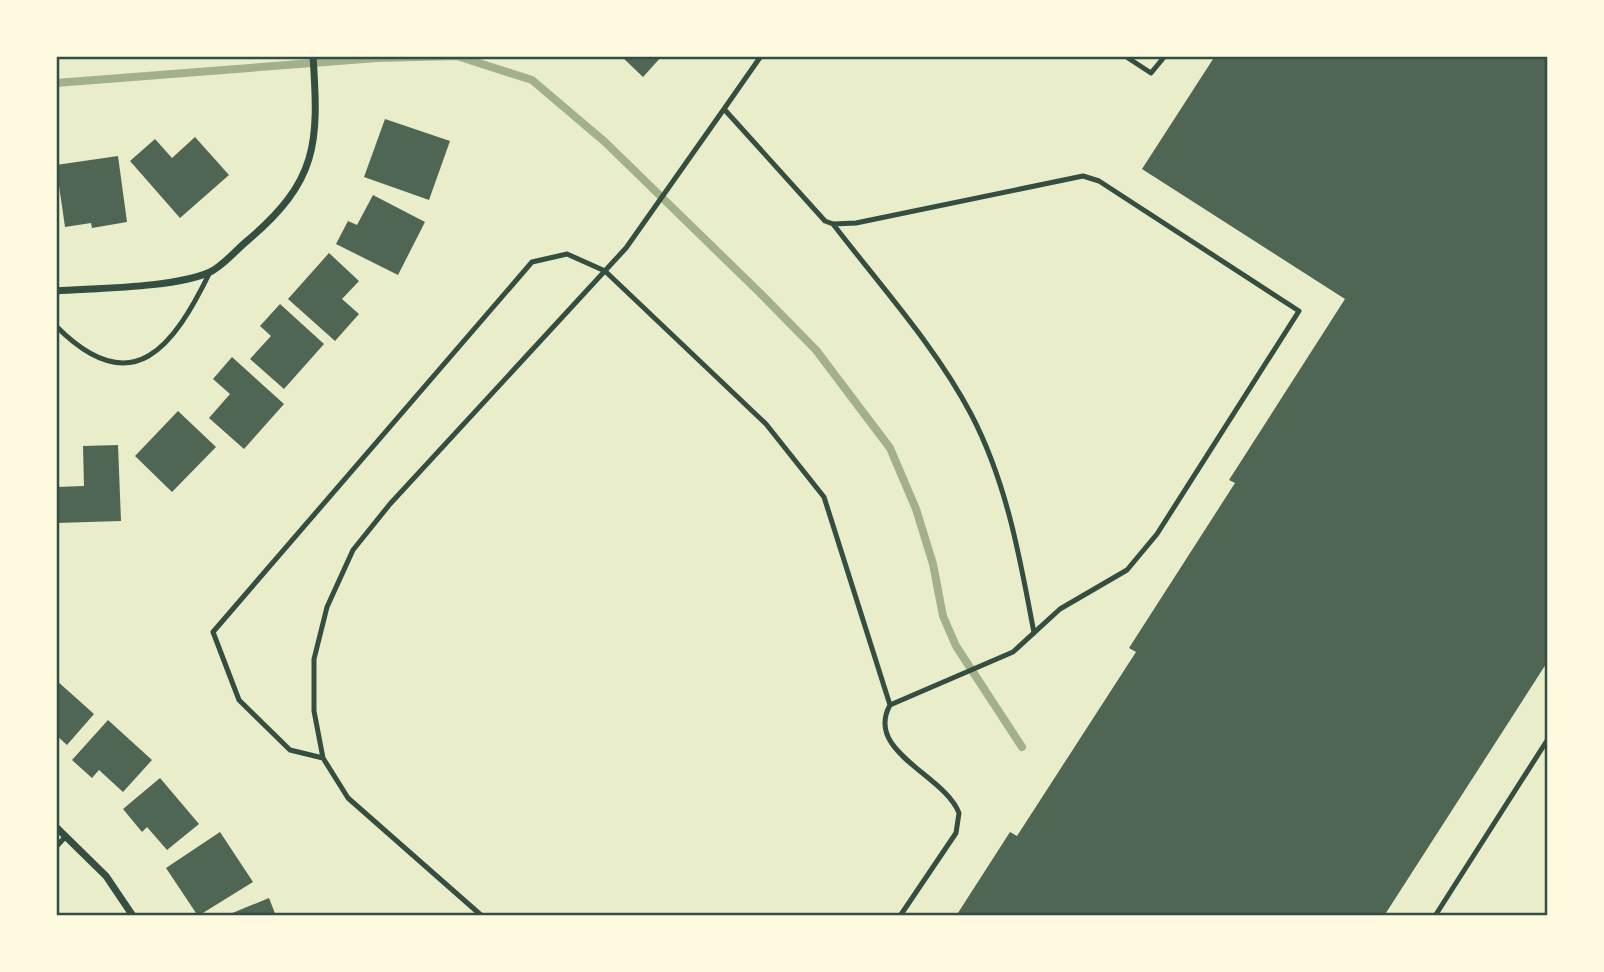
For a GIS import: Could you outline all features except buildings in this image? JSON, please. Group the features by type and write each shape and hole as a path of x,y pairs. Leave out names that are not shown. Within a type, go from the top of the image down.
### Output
{"street":[{"path":"56,290 156,283 210,272 278,214 306,169 316,133 313,56"},
{"path":"56,827 106,876 133,916"}],"lane":[{"path":"482,916 348,798 323,758 314,711 314,659 327,607 353,550 390,504 626,248 761,56"},
{"path":"1125,56 1151,73 1165,56"},
{"path":"724,109 820,218 833,224 856,223 1083,176 1099,181 1299,312 1138,559 1116,579 1060,608 1013,653 890,705"},
{"path":"833,224 924,342 971,414 1010,511 1034,633"},
{"path":"323,758 290,750 239,700 213,632 532,262 567,254 605,271 766,424 824,497 890,705 884,725 890,743 948,794 959,813 956,833 900,916"},
{"path":"56,326 97,359 122,365 147,359 170,339 189,315 210,272"},
{"path":"1435,916 1548,739"},
{"path":"56,847 66,836"}],"waterway":[{"path":"56,83 377,58 457,56 532,80 605,142 816,350 890,448 916,509 933,564 943,616 956,646 1022,747"}]}
